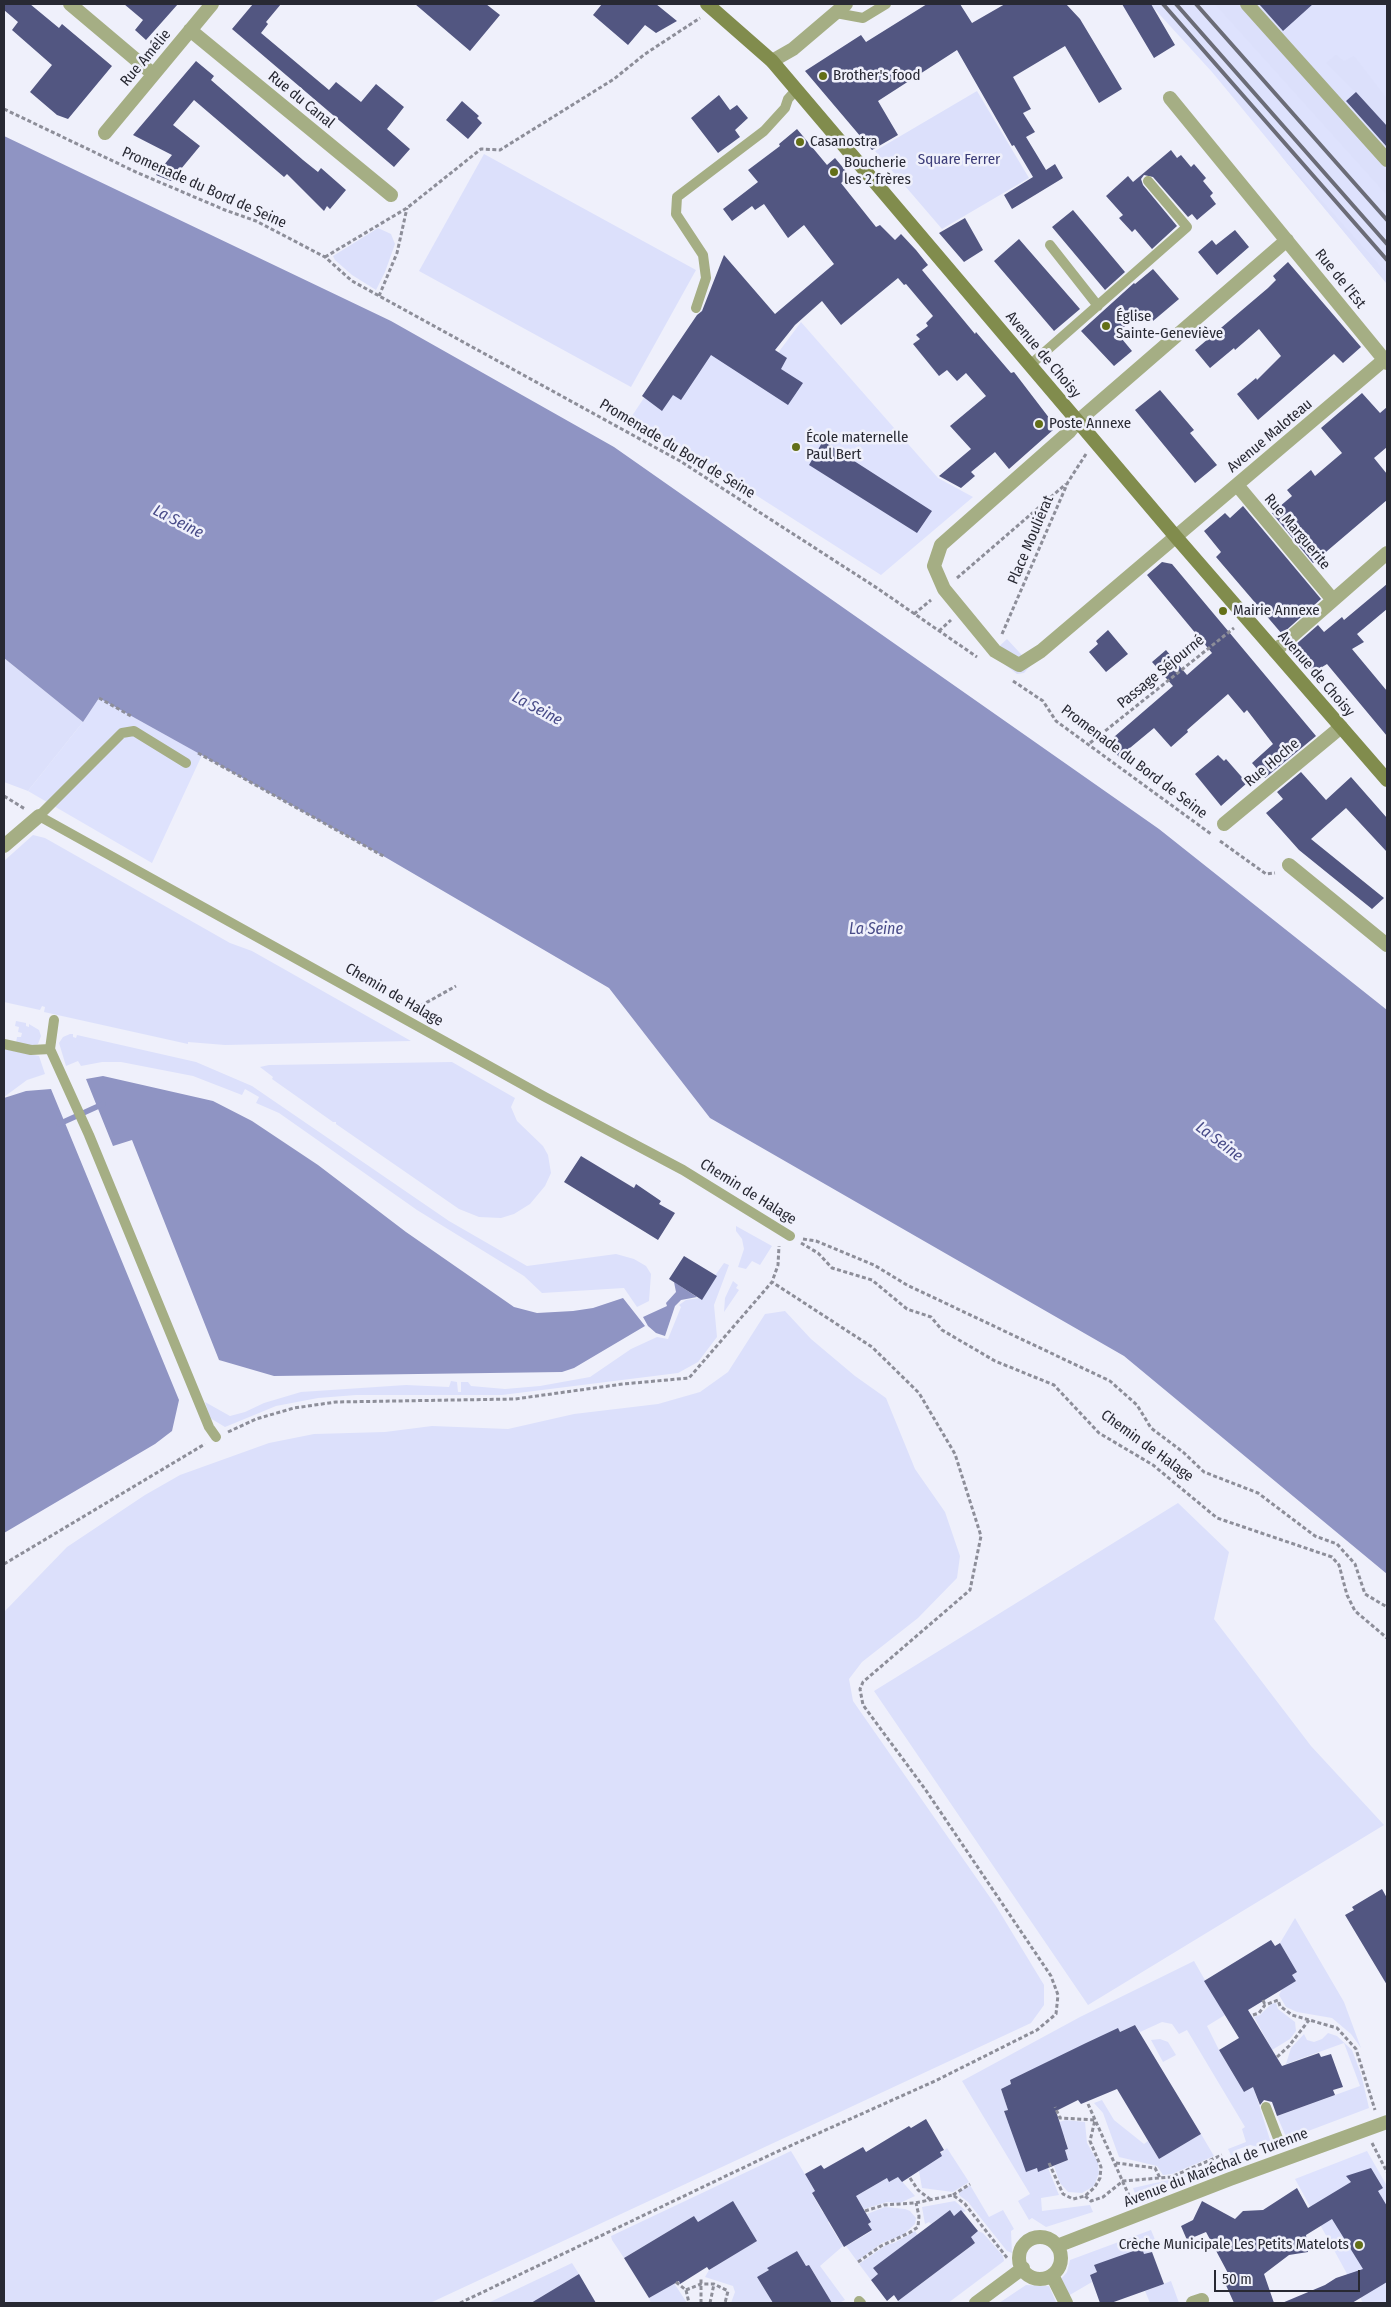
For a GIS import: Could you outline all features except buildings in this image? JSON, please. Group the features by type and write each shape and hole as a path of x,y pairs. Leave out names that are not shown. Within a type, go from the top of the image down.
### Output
{"main road":[{"name":"Avenue de Choisy","path":"710,6 772,61 1176,537 1387,780"}],"street":[{"path":"70,4 153,74"},
{"name":"Rue Amélie","path":"105,133 212,4"},
{"path":"1247,4 1387,160"},
{"path":"772,61 792,49 841,8"},
{"name":"Rue du Canal","path":"190,30 389,193"},
{"name":"Rue de l'Est","path":"1170,98 1386,361"},
{"path":"995,651 944,589 934,566 941,545 1069,432 1078,421 1287,240"},
{"name":"Avenue Maloteau","path":"995,651 1019,665 1041,651 1386,361"},
{"name":"Rue Marguerite","path":"1237,485 1333,600"},
{"path":"1275,651 1387,553"},
{"name":"Rue Hoche","path":"1224,824 1341,727"},
{"path":"4,846 39,816"},
{"path":"1291,866 1387,945"},
{"name":"Avenue du Maréchal de Turenne","path":"1057,2246 1230,2179 1387,2122"},
{"path":"1042,2237 1050,2239 1057,2246 1061,2262 1052,2275 1036,2278 1022,2268 1020,2252 1023,2246 1031,2239 1042,2237"},
{"path":"976,2303 1022,2268"},
{"path":"1052,2275 1066,2303"}],"lane":[{"path":"841,8 863,18 886,4"},
{"path":"696,308 706,278 703,256 676,214 676,197 764,131 785,108 788,99 796,90"},
{"path":"1030,365 1187,227 1148,181"},
{"path":"1050,245 1098,306"},
{"path":"39,816 122,733 134,731 186,763"},
{"name":"Chemin de Halage","path":"39,816 683,1170 790,1236"},
{"path":"54,1020 50,1049 89,1135 209,1426 216,1437"},
{"path":"4,1044 31,1050 50,1049"},
{"path":"1266,2107 1279,2141"}],"path":[{"path":"325,257 407,208 481,149 500,150 614,79 710,6"},
{"name":"Promenade du Bord de Seine","path":"4,109 138,173 256,221 325,257 352,281 680,461 978,658"},
{"path":"379,296 397,253 407,208 395,187 389,193"},
{"name":"Place Mouliérat","path":"995,651 1068,482 1089,450 1097,443"},
{"path":"914,614 1068,482"},
{"name":"Passage Séjourné","path":"1090,743 1246,618"},
{"name":"Promenade du Bord de Seine","path":"1010,679 1043,701 1056,721 1090,743 1266,874 1291,866"},
{"path":"99,698 133,717"},
{"path":"193,751 385,857"},
{"path":"4,796 39,816"},
{"path":"402,1017 456,986"},
{"path":"790,1236 816,1241 874,1265 908,1285 1110,1381 1137,1405 1151,1428 1183,1452 1204,1472 1258,1494 1315,1536 1337,1544 1355,1564 1365,1594 1387,1607"},
{"name":"Chemin de Halage","path":"790,1236 818,1253 832,1268 872,1280 890,1292 907,1309 931,1317 942,1330 987,1356 1054,1385 1099,1433 1153,1465 1217,1518 1332,1557 1339,1565 1347,1595 1355,1611 1387,1638"},
{"path":"4,1564 216,1437 256,1419 294,1408 336,1402 515,1399 623,1384 689,1378 772,1282 778,1265 779,1250"},
{"path":"460,2303 772,2154 935,2081 1037,2030 1056,2014 1058,1995 1052,1976 925,1789 864,1705 860,1689 863,1682 970,1590 981,1536 955,1454 919,1393 872,1347 772,1282"},
{"path":"1263,2000 1265,2005"},
{"path":"1252,2015 1259,2013 1265,2005 1278,2000 1280,2006 1292,2014 1337,2028 1356,2050 1371,2096"},
{"path":"1277,2057 1289,2046 1309,2020"},
{"path":"1088,2104 1131,2200"},
{"path":"1055,2107 1060,2118 1095,2120"},
{"path":"1049,2163 1063,2194 1073,2199 1085,2196 1095,2187 1100,2178 1101,2167 1090,2141 1095,2120"},
{"path":"1371,2137 1387,2172"},
{"path":"1085,2196 1091,2201 1103,2197 1124,2181 1171,2177 1222,2156"},
{"path":"1116,2163 1154,2168 1160,2178"},
{"path":"910,2178 918,2190 931,2200"},
{"path":"865,2211 884,2205 916,2203 953,2195 970,2184"},
{"path":"953,2195 965,2204 1009,2261"},
{"path":"858,2262 880,2246 909,2233 918,2226 916,2203"},
{"path":"918,2222 922,2227"},
{"path":"700,2303 701,2278"},
{"path":"676,2282 686,2290 689,2303"},
{"path":"686,2290 701,2284 714,2284 728,2291 725,2303"},
{"path":"710,2303 714,2284"}],"shaded area":[{"path":"1150,4 1387,4 1387,284 1212,72"},
{"name":"École maternelle Paul Bert","path":"801,322 938,478 973,497 881,575 632,416 686,334 769,365"},
{"path":"99,698 202,755 152,863 28,791 83,722"},
{"name":"Crèche Municipale Les Petits Matelots","path":"1367,2151 1387,2186 1387,2303 1363,2303 1295,2179"}],"green space":[{"path":"1215,4 1238,4 1387,172 1387,195"},
{"path":"1336,55 1344,61 1354,56 1387,99 1387,126 1326,63"},
{"name":"Square Ferrer","path":"977,91 1029,178 942,229 875,151"},
{"path":"1277,151 1387,274 1387,284"},
{"path":"484,154 696,270 631,387 419,271"},
{"path":"378,228 391,234 395,244 376,290 352,275 333,256"},
{"path":"1007,639 1031,665 1024,673 1017,674 991,654"},
{"path":"4,658 83,722 28,791 4,782"},
{"path":"33,835 45,838 230,943 252,951 411,1041 225,1045 188,1042 188,1044 44,1012 45,1007 42,1006 40,1010 4,1002 4,861"},
{"path":"16,1021 26,1023 26,1026 29,1027 29,1024 39,1030 41,1036 38,1044 32,1046 16,1043 17,1037 21,1037 22,1033 18,1032 19,1027 15,1026"},
{"path":"73,1034 73,1037 76,1038 77,1035 196,1062 252,1086 449,1221 527,1266 616,1254 634,1259 646,1266 651,1274 649,1301 637,1307 624,1288 542,1293 524,1276 417,1210 279,1113 256,1103 259,1097 245,1089 242,1095 193,1076 121,1062 102,1062 81,1066 78,1061 66,1066 59,1043 63,1037"},
{"path":"4,1049 39,1056 45,1074 27,1080 4,1097"},
{"path":"452,1062 515,1098 511,1107 517,1121 543,1146 548,1155 551,1173 545,1186 530,1204 514,1214 501,1218 479,1217 459,1209 272,1079 273,1077 260,1067 269,1065"},
{"path":"736,1226 772,1246 760,1265 752,1261 746,1269 738,1267 744,1249 742,1239 736,1231"},
{"path":"724,1263 729,1265 714,1305 717,1337 698,1362 678,1373 502,1395 356,1395 318,1398 276,1406 225,1427 210,1418 205,1402 230,1416 301,1392 406,1385 449,1387 451,1381 457,1382 458,1392 461,1392 461,1382 468,1382 471,1386 505,1389 540,1386 590,1377 631,1349 657,1337 668,1339 681,1307 679,1305 686,1300 699,1298"},
{"path":"733,1281 738,1285 736,1288 739,1290 724,1312 725,1298"},
{"path":"785,1311 811,1339 855,1376 886,1398 915,1469 945,1512 960,1556 957,1578 918,1618 862,1662 849,1679 853,1701 996,1906 1044,1985 1044,2005 1031,2023 430,2303 4,2303 4,1612 67,1547 145,1495 180,1475 269,1443 314,1434 385,1432 432,1426 508,1429 574,1414 658,1404 700,1392 728,1372 765,1314"},
{"path":"1178,1503 1229,1552 1214,1619 1311,1746 1384,1825 1088,2005 874,1691"},
{"path":"1295,1918 1344,2002 1361,2048 1351,2034 1332,2018 1297,2012 1286,2007 1279,1995 1282,1989 1296,1981 1292,1975 1297,1972 1280,1943"},
{"path":"1194,1961 1225,2015 1207,2026 1244,2092 1258,2084 1255,2092 1271,2143 1258,2147 1250,2145 1236,2150 1237,2156 1232,2157 1228,2149 1246,2142 1242,2129 1245,2127 1187,2030 1179,2034 1172,2024 1162,2022 1140,2032 1135,2025 1120,2032 1118,2029 1010,2080 1011,2084 1001,2089 1008,2110 1004,2111 1008,2122 1012,2121 1038,2171 1048,2168 1059,2195 1041,2198 1042,2211 1090,2205 1093,2212 1046,2227 1032,2218 1029,2220 1018,2201 1030,2194 962,2081 1080,2017"},
{"path":"1276,2003 1278,2009 1295,2022 1296,2031 1290,2039 1272,2050 1254,2017 1260,2015 1271,2004"},
{"path":"1328,2033 1337,2036 1352,2050 1361,2074 1369,2108 1287,2139 1277,2116 1360,2086 1344,2043 1286,2064 1291,2048 1304,2034 1307,2040 1314,2042 1322,2039"},
{"path":"1160,2039 1168,2042 1176,2055 1163,2062 1151,2040"},
{"path":"1102,2100 1114,2120 1144,2144 1148,2141 1159,2159 1201,2134 1214,2156 1172,2174 1163,2175 1157,2166 1119,2157 1103,2113 1094,2103"},
{"path":"1066,2120 1085,2122 1087,2143 1098,2162 1099,2173 1094,2186 1082,2193 1068,2192 1060,2183 1054,2166 1068,2160 1065,2150 1068,2149 1065,2137 1061,2138 1059,2122"},
{"path":"947,2148 969,2182 953,2192 922,2188 919,2171"},
{"path":"791,2151 815,2191 812,2194 823,2213 828,2213 832,2219 828,2222 843,2246 820,2266 845,2300 839,2303 832,2303 809,2265 806,2266 797,2251 768,2268 769,2270 757,2277 773,2303 731,2303 735,2292 733,2286 705,2277 709,2270 756,2241 698,2222 694,2216 624,2258 612,2240 611,2236"},
{"path":"1214,2163 1216,2165 1136,2196 1133,2188 1173,2179"},
{"path":"898,2177 915,2196 900,2203 887,2202 864,2209 856,2196 887,2178 889,2182"},
{"path":"970,2185 989,2217 1003,2210 1014,2229 1011,2231 1012,2253 1007,2251 968,2202 959,2195 959,2192"},
{"path":"955,2201 966,2211 954,2216 950,2210 931,2224 929,2222 925,2224 922,2207"},
{"path":"885,2207 910,2211 916,2218 915,2224 903,2235 882,2243 857,2261 846,2246 872,2231 868,2224 871,2222 867,2214"},
{"path":"1151,2230 1159,2249 1144,2254 1141,2247 1131,2251 1132,2255 1095,2265 1097,2272 1090,2275 1092,2282 1068,2296 1061,2279 1067,2272 1070,2260"},
{"path":"915,2231 919,2237 873,2268 878,2274 871,2280 859,2264 886,2245 894,2243"},
{"path":"978,2231 983,2233 1003,2256 1004,2261 948,2303 900,2303 898,2301 975,2243 971,2237"},
{"path":"572,2263 579,2274 531,2303 488,2303"},
{"path":"1171,2281 1179,2303 1150,2303 1145,2291"},
{"path":"674,2283 687,2303 651,2303 649,2298"},
{"path":"1026,2285 1049,2286 1056,2302 999,2303"}],"water":[{"name":"La Seine","path":"4,136 391,321 614,447 1159,829 1387,1010 1387,1574 1124,1356 710,1118 609,988 385,857 99,698 83,722 4,658"},
{"path":"103,1076 213,1101 252,1121 318,1165 406,1232 514,1307 537,1313 573,1311 593,1308 623,1298 645,1326 574,1368 562,1372 274,1376 219,1360 132,1140 113,1146 86,1079"},
{"path":"51,1089 179,1400 172,1431 155,1444 4,1533 4,1098 26,1091"},
{"path":"674,1282 697,1297 681,1300 675,1306 665,1336 656,1333 648,1326 643,1317 667,1306 666,1303 676,1292"}],"waterway":[{"path":"59,1124 103,1104"}],"railway":[{"path":"1163,4 1387,260"},
{"path":"1176,4 1387,244"},
{"path":"1196,4 1387,220"}],"place":[{"name":"Brother's food","path":"823,76"},
{"name":"Casanostra","path":"800,142"},
{"name":"Boucherie les 2 frères","path":"834,172"},
{"name":"Église Sainte-Geneviève","path":"1106,326"},
{"name":"Poste Annexe","path":"1039,424"},
{"name":"École maternelle Paul Bert","path":"796,447"},
{"name":"Mairie Annexe","path":"1223,611"},
{"name":"Crèche Municipale Les Petits Matelots","path":"1359,2245"}]}
